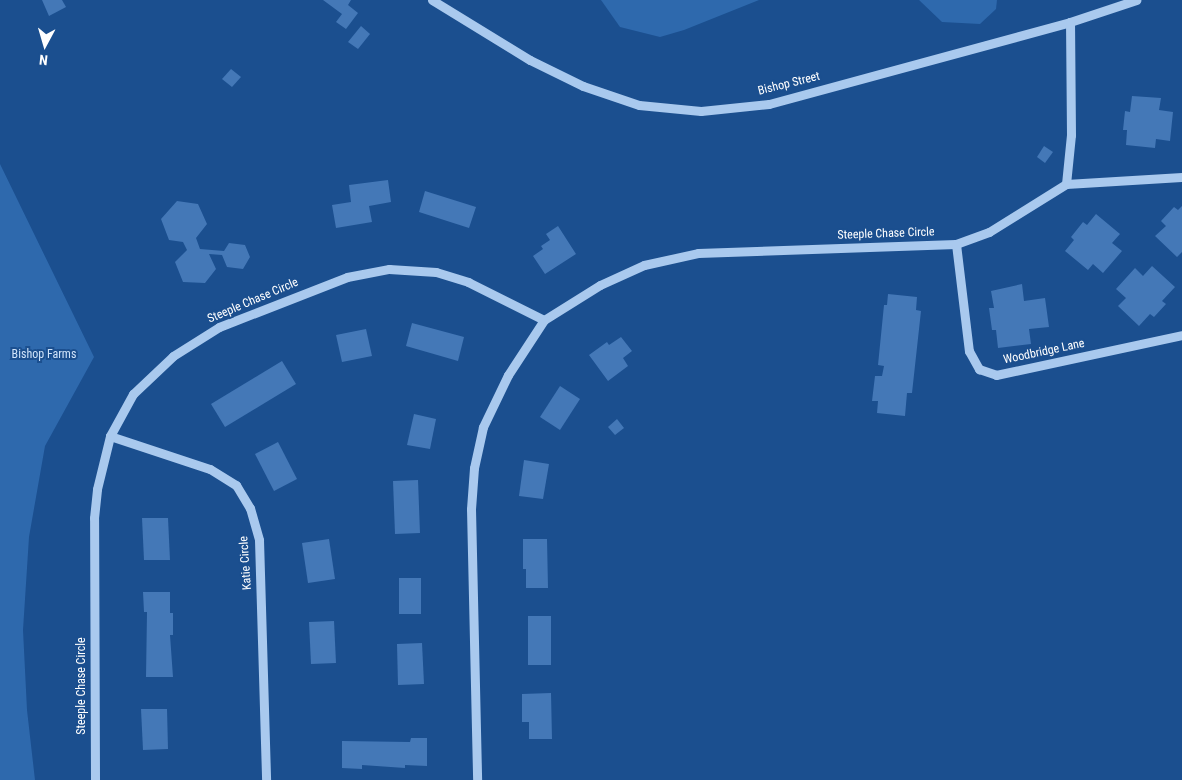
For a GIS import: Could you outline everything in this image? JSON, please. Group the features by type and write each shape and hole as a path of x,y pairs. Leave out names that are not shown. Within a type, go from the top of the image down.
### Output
{"street":[{"name":"Bishop Street","path":"432,0 530,60 584,86 639,104 701,111 769,104 1070,22 1136,0"},
{"path":"1070,22 1072,134 1066,184 1182,177"},
{"name":"Steeple Chase Circle","path":"477,780 472,510 474,468 482,427 508,375 544,320 600,285 644,265 698,253 956,244 989,232 1066,184"},
{"name":"Woodbridge Lane","path":"956,244 969,351 979,368 996,376 1182,335"},
{"name":"Steeple Chase Circle","path":"95,780 94,518 97,489 110,436 134,394 173,356 219,327 347,277 389,269 436,272 468,282 544,320"},
{"name":"Katie Circle","path":"110,436 210,469 236,485 250,508 259,540 266,780"}],"green space":[{"path":"601,0 759,0 684,30 660,37 620,27"},
{"path":"919,0 997,0 996,9 980,24 942,22"},
{"name":"Bishop Farms","path":"0,164 94,357 45,446 29,537 23,630 27,710 35,780 0,780"}],"building":[{"path":"42,0 62,0 66,7 49,16"},
{"path":"323,0 351,0 348,5 358,13 346,29 336,22 342,14"},
{"path":"361,26 370,34 358,49 348,42"},
{"path":"231,69 241,77 232,87 222,79"},
{"path":"1132,96 1161,98 1159,110 1173,112 1170,141 1156,139 1155,148 1126,145 1127,130 1123,130 1125,111 1130,112"},
{"path":"1044,146 1053,152 1045,163 1037,157"},
{"path":"388,180 391,202 369,206 372,222 336,228 332,205 351,202 349,185"},
{"path":"425,191 476,207 469,228 419,212"},
{"path":"177,201 198,204 207,224 196,238 200,249 224,251 229,243 245,245 250,257 243,269 227,267 222,255 209,254 216,269 205,283 183,282 175,262 187,250 183,242 169,240 161,219"},
{"path":"1182,206 1182,252 1177,257 1155,236 1166,226 1161,221 1174,207 1178,210"},
{"path":"1096,214 1120,234 1112,243 1122,251 1103,273 1093,264 1088,270 1065,251 1074,240 1071,237 1083,222 1087,225"},
{"path":"558,226 576,254 545,274 533,256 543,249 541,246 550,240 546,234"},
{"path":"1152,266 1175,287 1162,301 1166,304 1154,317 1150,314 1139,326 1118,306 1126,298 1116,289 1135,268 1143,276"},
{"path":"1022,284 1024,301 1045,298 1049,327 1029,329 1031,344 998,348 996,330 992,330 989,308 994,308 991,291"},
{"path":"888,294 917,297 916,310 921,311 912,393 907,393 905,416 877,413 878,401 872,401 875,376 882,376 884,366 878,365 884,305 887,305"},
{"path":"412,323 464,337 458,361 406,346"},
{"path":"366,329 372,356 342,362 336,335"},
{"path":"621,337 632,351 623,358 628,366 608,381 589,355 607,342 609,345"},
{"path":"282,361 296,384 225,427 211,404"},
{"path":"560,386 580,399 560,430 540,417"},
{"path":"414,414 436,419 430,449 407,445"},
{"path":"617,419 624,428 615,435 608,427"},
{"path":"278,442 297,479 274,491 255,454"},
{"path":"524,460 549,464 543,499 519,496"},
{"path":"418,480 420,533 395,534 393,481"},
{"path":"142,518 168,518 170,560 144,560"},
{"path":"329,539 335,579 308,583 302,543"},
{"path":"523,539 547,539 548,588 526,588 526,569 523,569"},
{"path":"399,578 421,578 421,614 399,614"},
{"path":"143,592 170,592 170,613 173,613 173,635 170,635 173,677 146,677 147,612 144,612"},
{"path":"528,616 551,616 551,665 528,665"},
{"path":"334,621 336,663 311,664 309,622"},
{"path":"422,643 424,684 398,685 397,644"},
{"path":"551,693 552,739 529,739 529,722 522,722 522,694"},
{"path":"141,709 167,709 168,749 143,750"},
{"path":"411,738 427,738 427,766 405,765 405,768 362,765 362,769 342,768 342,741 410,742"}]}
